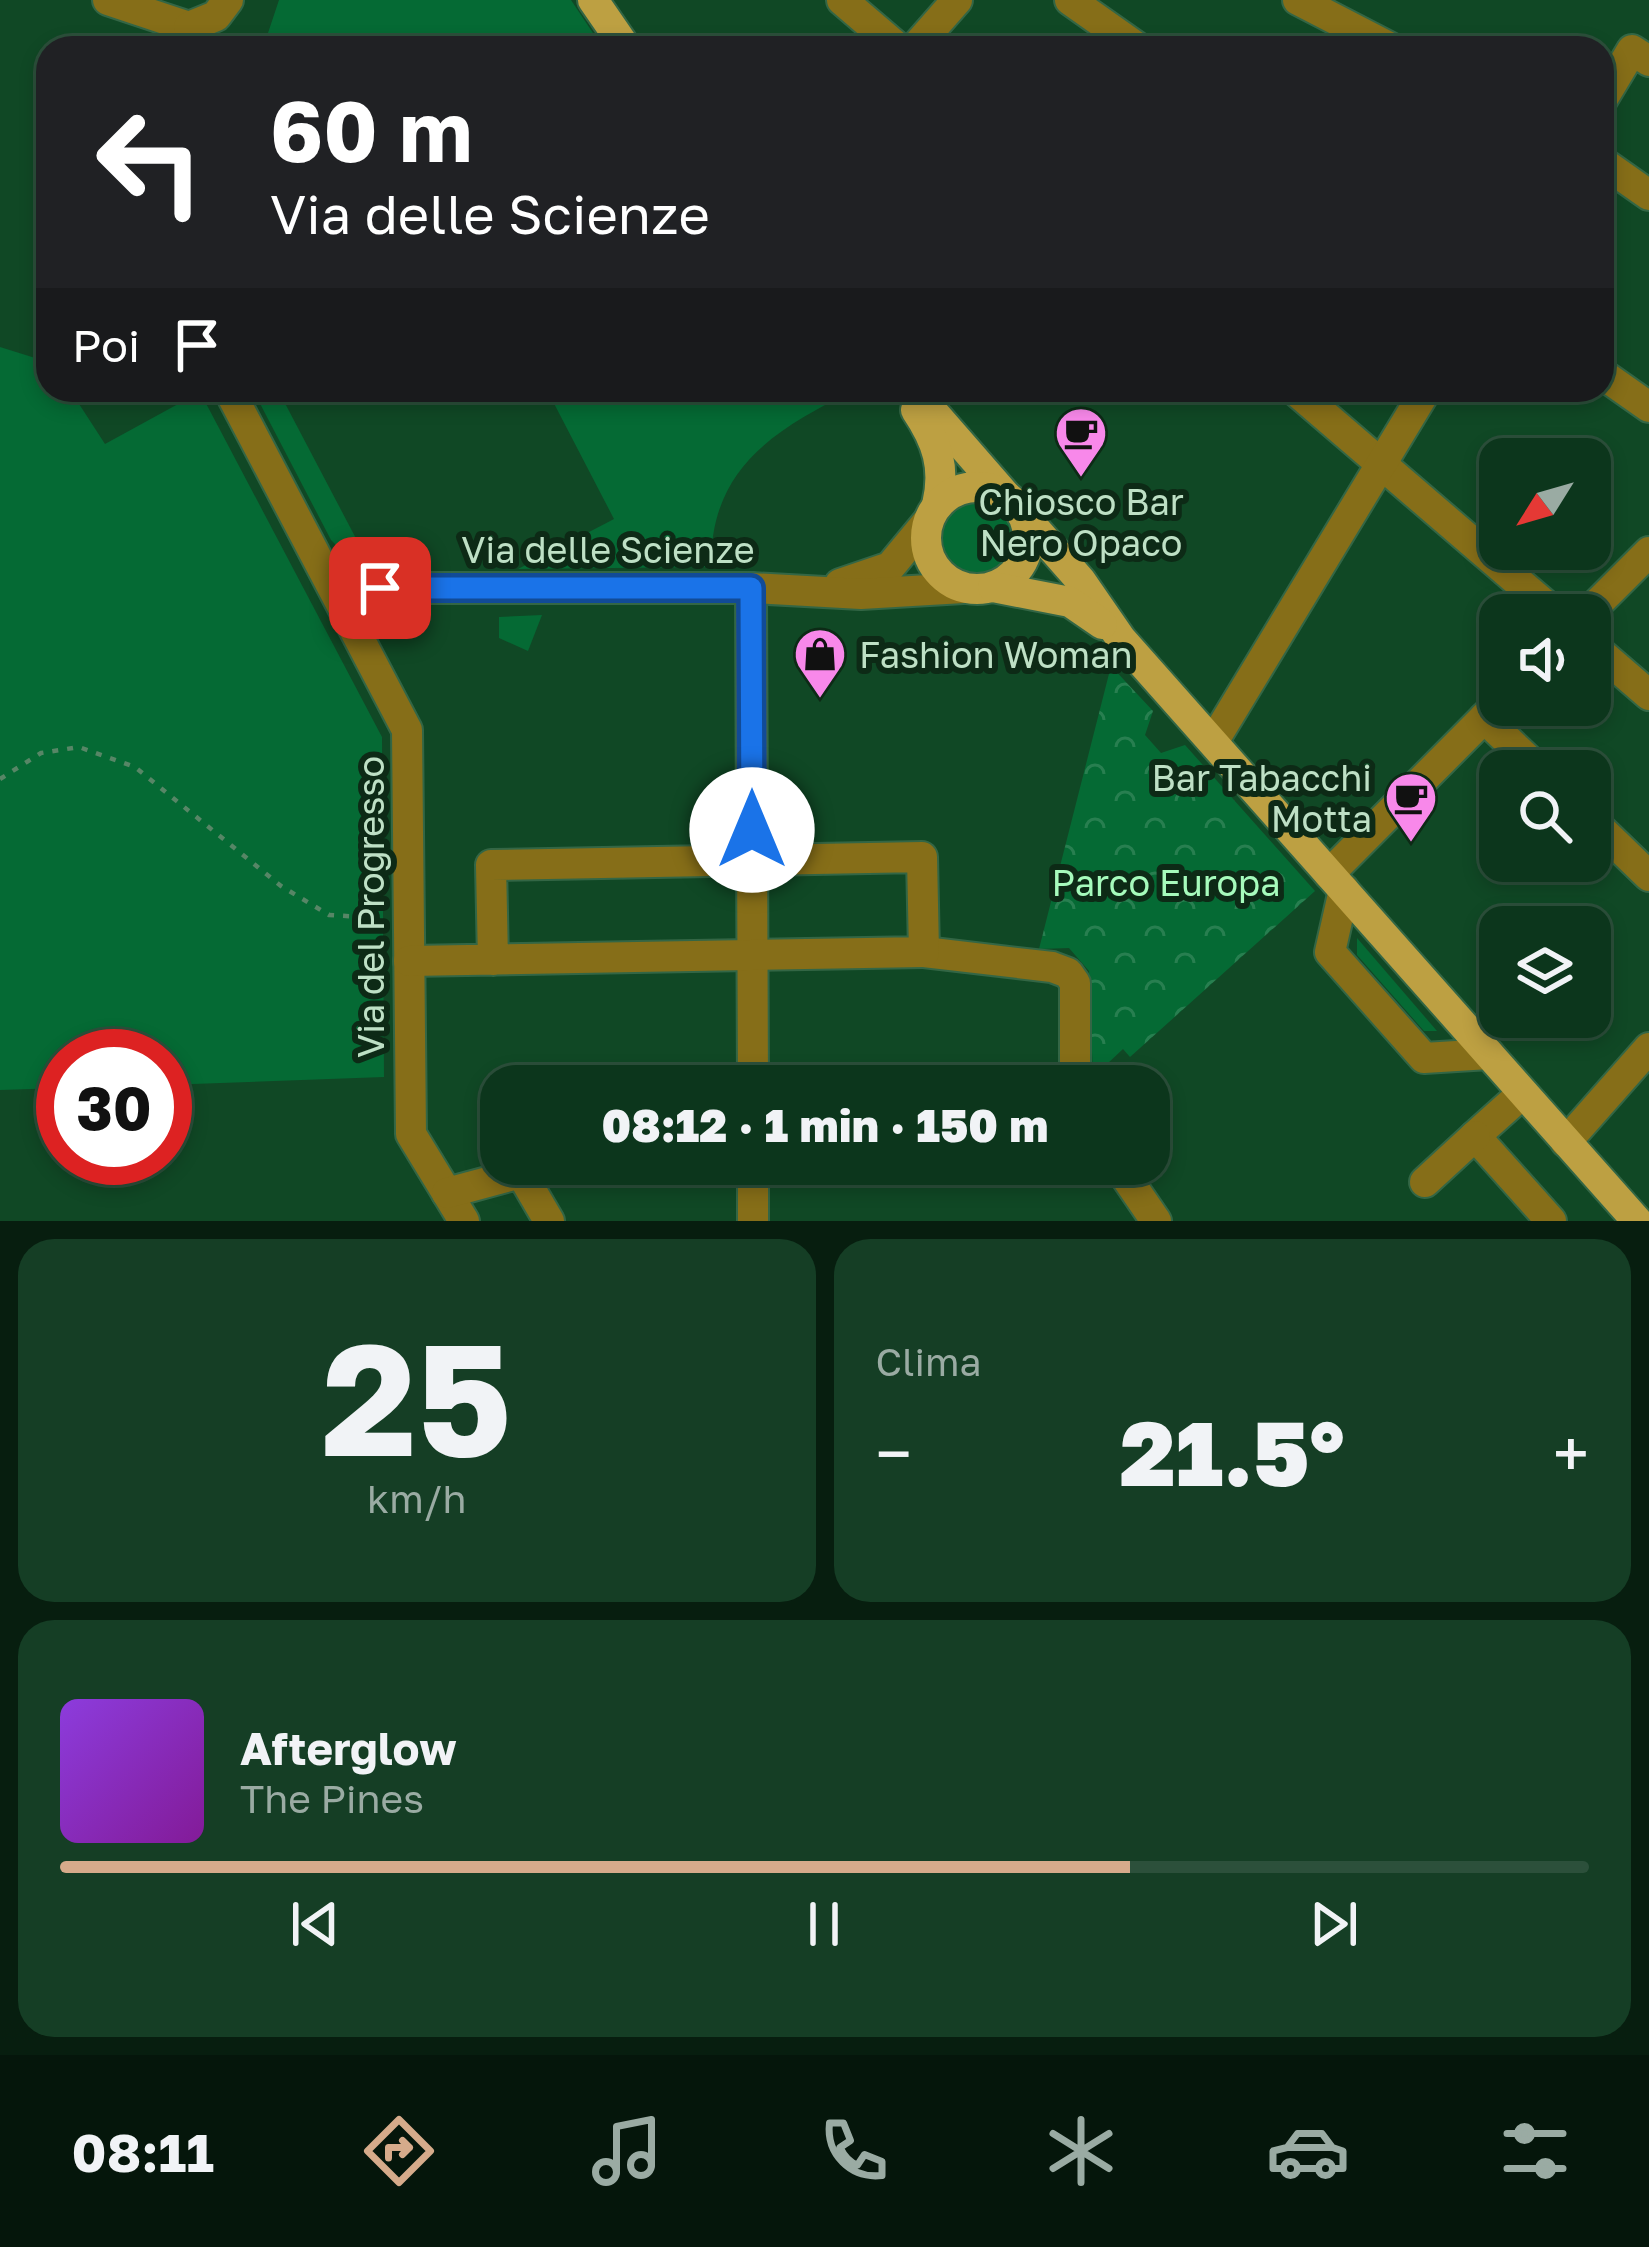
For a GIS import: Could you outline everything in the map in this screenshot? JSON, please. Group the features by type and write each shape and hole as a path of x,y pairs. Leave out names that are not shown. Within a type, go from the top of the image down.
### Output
{"main road":[{"path":"593,0 618,36"},
{"path":"912,402 940,457 941,487 926,548 939,574 978,588 1070,602 1121,639"},
{"path":"921,402 1081,581 1121,639 1637,1221"},
{"path":"933,512 958,490 971,487 997,491 1015,506 1027,528 1025,557 1017,571 978,588"}],"street":[{"path":"108,0 182,36"},
{"path":"189,36 217,16 228,0"},
{"path":"842,0 884,36"},
{"path":"926,36 957,0"},
{"path":"1070,0 1121,36"},
{"path":"1298,0 1368,36"},
{"path":"1614,86 1641,55"},
{"path":"1614,170 1649,195"},
{"path":"1614,382 1649,406"},
{"name":"Via del Progresso","path":"235,402 407,730 411,1134 464,1221"},
{"path":"1309,402 1533,594"},
{"path":"1213,742 1419,402"},
{"path":"811,589 858,580 890,567 933,512"},
{"path":"1607,594 1649,552"},
{"name":"Via delle Scienze","path":"334,588 811,589"},
{"path":"751,588 753,1065"},
{"path":"811,589 861,594 978,588"},
{"path":"1611,662 1649,694"},
{"path":"1479,724 1336,882 1330,952 1424,1058 1489,1054"},
{"path":"1505,726 1523,750"},
{"path":"1611,839 1649,876"},
{"path":"493,960 491,865 752,845 922,857 924,952"},
{"path":"410,961 752,970 924,952 1052,967 1075,983 1075,1065"},
{"path":"1566,1142 1649,1048"},
{"path":"1425,1182 1523,1093"},
{"path":"1475,1136 1551,1221"},
{"path":"447,1192 521,1172 549,1221"},
{"path":"753,1185 753,1221"},
{"path":"1132,1185 1156,1221"}],"path":[{"path":"0,778 41,754 79,747 135,767 280,886 329,915 409,920"}],"green space":[{"path":"279,0 571,0 595,36 267,36"},
{"path":"0,347 36,358 36,402 78,402 105,444 182,402 205,402 382,737 384,1077 192,1084 192,1029 36,1029 36,1089 0,1090"},
{"path":"259,402 284,402 371,567 331,540"},
{"path":"553,402 832,402 773,437 735,478 722,503 711,567 518,569 614,519"},
{"path":"976,500 1004,511 1015,539 1004,567 976,578 948,567 937,539 948,511"},
{"path":"542,615 528,651 499,638 499,617"},
{"name":"Parco Europa","path":"1111,666 1153,711 1145,735 1161,753 1185,745 1315,891 1130,1057 1123,1049 1106,1065 1093,1065 1089,971 1069,948 1039,949"},
{"path":"1357,938 1437,1031 1424,1031 1357,955"}],"place":[{"name":"Chiosco Bar Nero Opaco","path":"1081,479"},
{"name":"Fashion Woman","path":"820,700"},
{"name":"Bar Tabacchi Motta","path":"1411,844"}],"route":[{"path":"380,588 751,588 752,830"}]}
